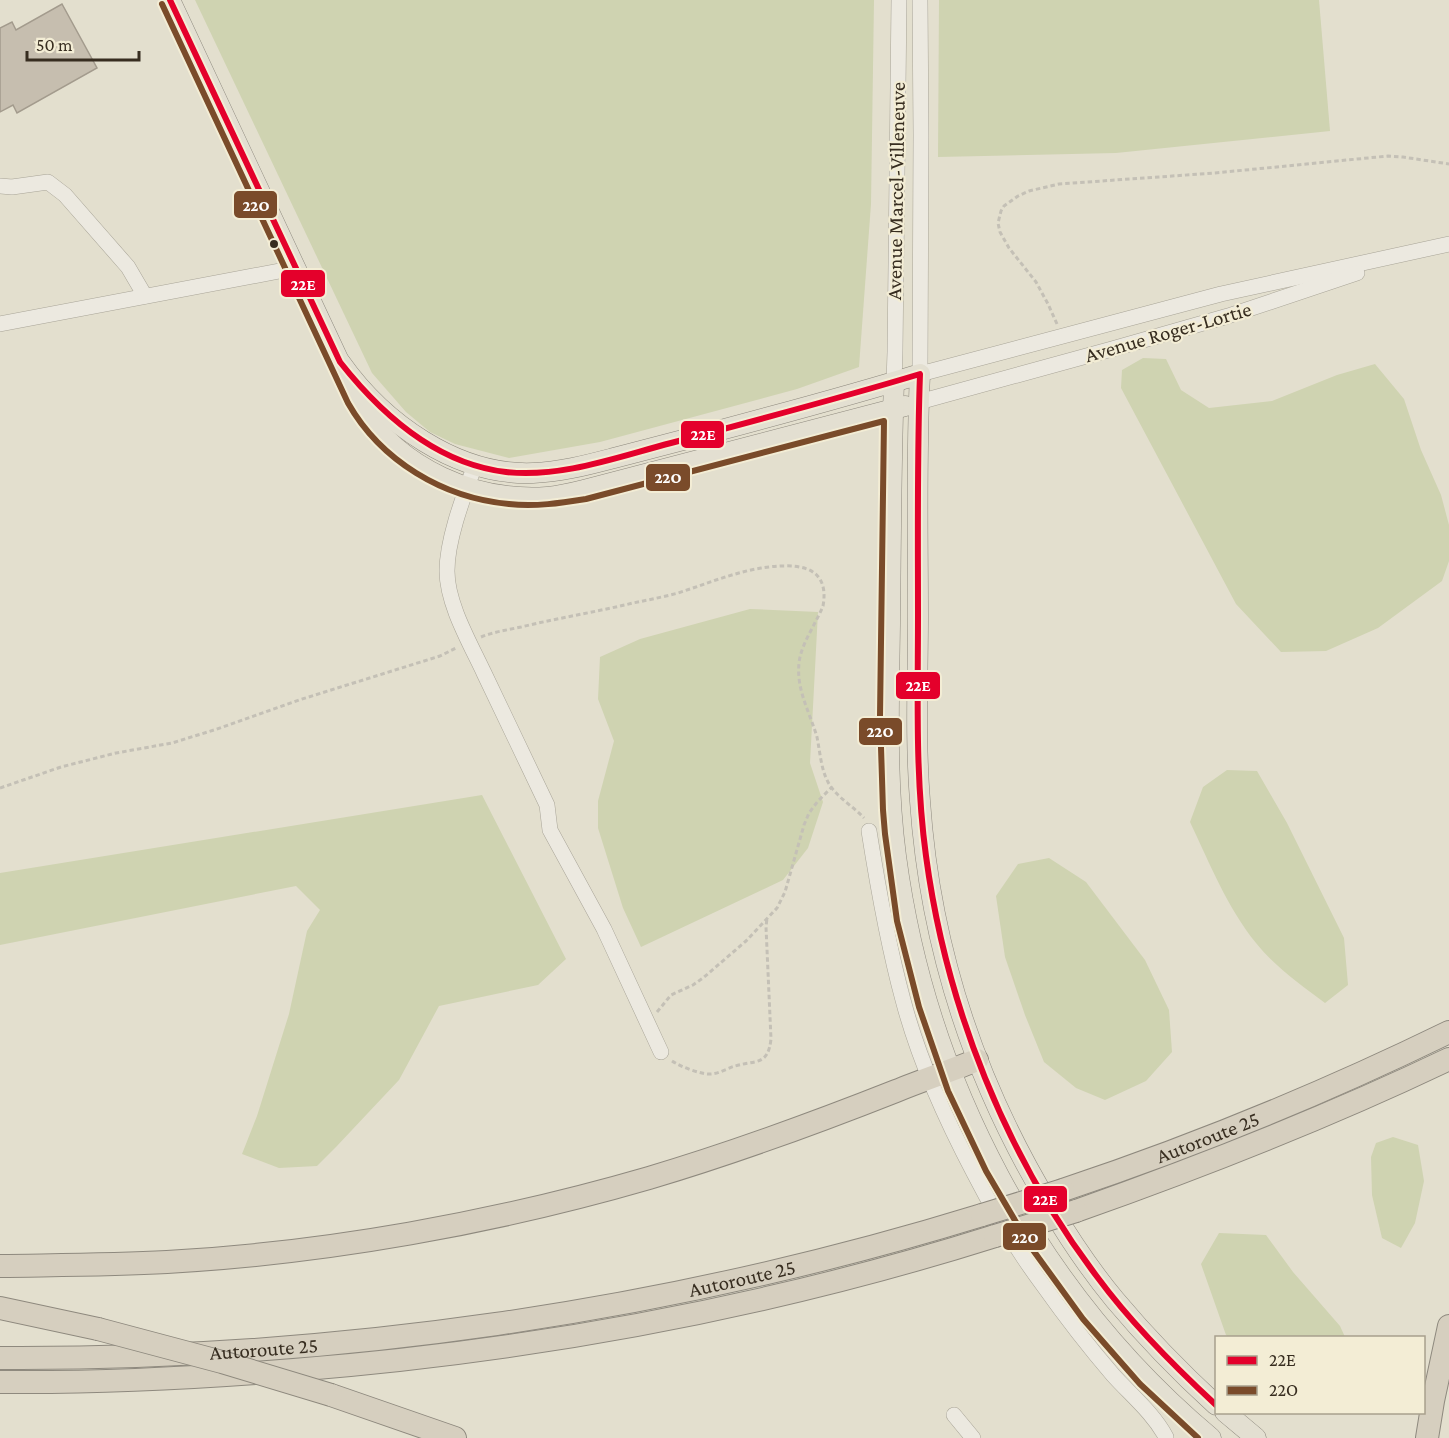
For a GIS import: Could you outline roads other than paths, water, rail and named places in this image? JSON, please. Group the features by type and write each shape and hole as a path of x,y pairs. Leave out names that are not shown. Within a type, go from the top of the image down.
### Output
{"highway":[{"name":"Autoroute 25","path":"0,1358 175,1355 327,1344 473,1328 582,1311 727,1283 876,1246 1063,1190 1222,1132 1351,1078 1449,1032"},
{"name":"Autoroute 25","path":"0,1382 107,1381 248,1374 382,1363 480,1351 621,1328 756,1300 888,1268 1134,1191 1231,1154 1360,1100 1449,1059"},
{"path":"0,1266 157,1262 267,1253 376,1239 495,1216 587,1194 710,1159 841,1113 977,1060"},
{"path":"0,1308 98,1329 222,1362 331,1395 455,1438"},
{"path":"1427,1438 1432,1401 1449,1326"}],"main road":[{"path":"170,0 340,362"},
{"name":"Avenue Roger-Lortie","path":"340,362 362,389 389,415 436,448 475,465 516,473 562,470 641,451 920,374"},
{"name":"Avenue Roger-Lortie","path":"340,362 354,395 369,419 378,430 416,463 438,476 467,487 515,496 562,495 584,490 919,402"},
{"path":"920,374 918,719 920,801 928,876 940,940 956,999 977,1060 1020,1156 1070,1239 1145,1335 1215,1404"},
{"path":"894,382 889,708 893,831 910,935 929,1008 964,1105 993,1165 1030,1229 1063,1278 1101,1327 1133,1363 1211,1438"},
{"path":"1226,1414 1256,1438"}],"street":[{"name":"Avenue Marcel-Villeneuve","path":"894,382 899,0"},
{"name":"Avenue Marcel-Villeneuve","path":"920,0 920,374"},
{"path":"0,186 12,187 48,182 65,195 128,267 145,296"},
{"name":"Avenue Roger-Lortie","path":"920,374 1221,294 1444,245"},
{"name":"Avenue Roger-Lortie","path":"919,402 1228,316 1444,245"},
{"path":"0,324 295,268"},
{"path":"475,465 451,542 447,570 455,608 547,806 550,830 604,929 662,1052"},
{"path":"869,831 886,928 901,992 929,1078 951,1130 1019,1252 1077,1331 1158,1424 1166,1437"},
{"path":"954,1415 973,1438"}]}
